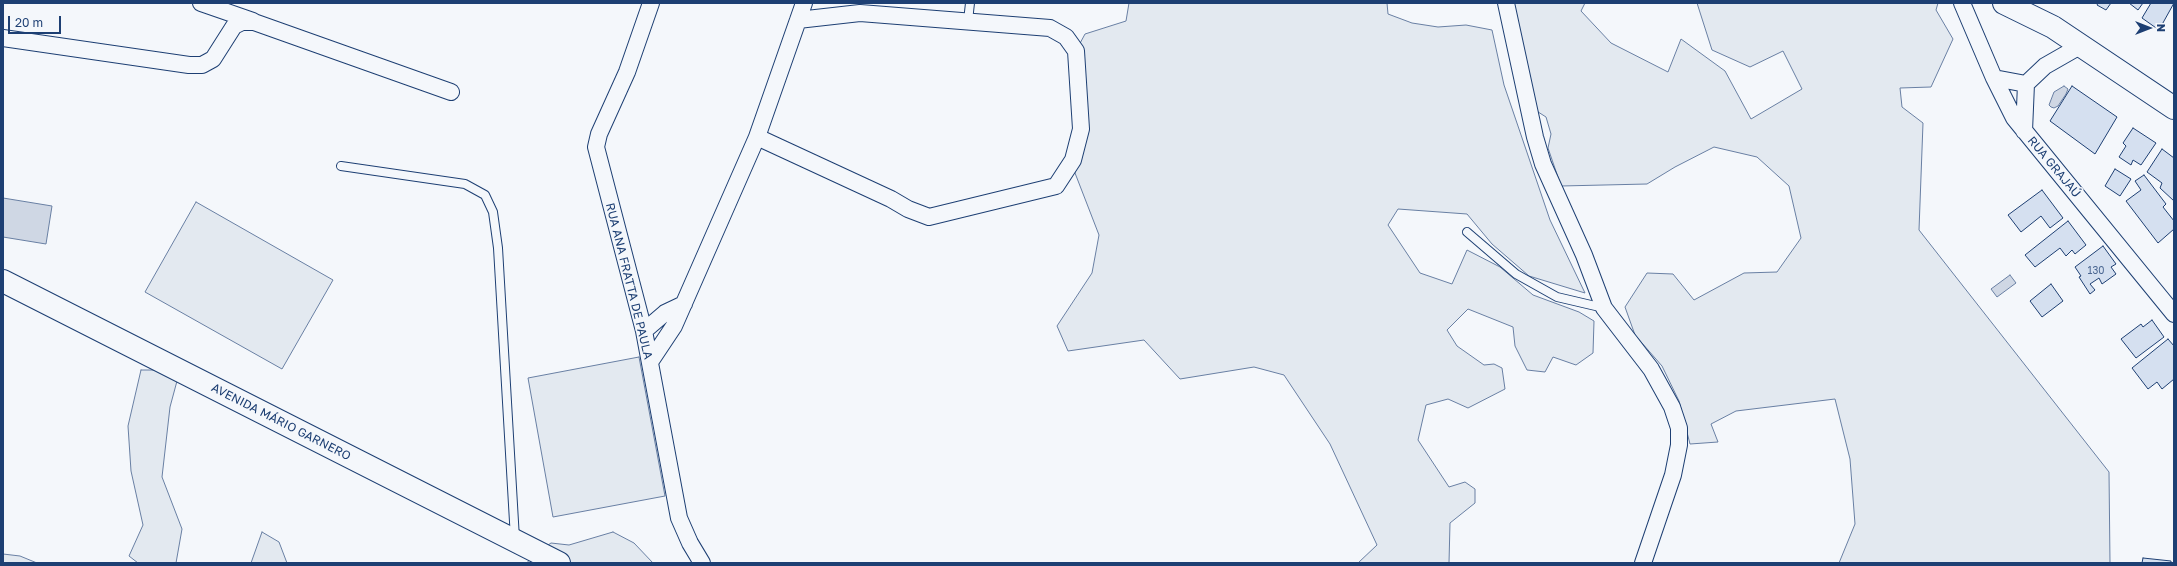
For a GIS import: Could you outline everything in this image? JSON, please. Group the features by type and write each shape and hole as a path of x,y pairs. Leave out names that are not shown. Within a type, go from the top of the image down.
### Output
{"main road":[{"path":"2004,3 2053,27 2174,108"},
{"path":"2029,3 2053,27"},
{"name":"AVENIDA MÁRIO GARNERO","path":"3,281 559,563"}],"street":[{"path":"201,3 451,92"},
{"name":"RUA ANA FRATTA DE PAULA","path":"651,3 627,72 599,134 596,147 644,331 679,518 690,543 702,563"},
{"path":"650,362 671,330 684,304 757,137 804,3"},
{"path":"1506,3 1534,137 1541,158 1584,255 1604,308 1651,369 1672,407 1679,428 1679,445 1673,475 1643,563"},
{"name":"RUA GRAJAÚ","path":"1962,3 2005,102 2024,131 2067,181 2174,314"},
{"path":"757,137 891,199 908,209 929,216 1056,186 1073,160 1081,130 1076,51 1066,37 1050,28 860,12 798,20"},
{"path":"3,38 189,65 202,65 213,59 234,26 242,22 254,22"},
{"path":"2024,131 2026,84 2045,66 2080,46"},
{"path":"1994,78 2026,84"},
{"path":"644,331 665,314 684,304"}],"lane":[{"path":"968,21 970,3"},
{"path":"341,166 465,184 486,195 494,212 498,248 515,540"},
{"path":"1466,232 1516,274 1557,297 1604,308"}],"shaded area":[{"path":"1129,3 1387,3 1388,14 1412,23 1438,27 1466,25 1492,30 1504,85 1550,220 1585,293 1529,276 1492,244 1467,214 1398,209 1388,225 1420,273 1452,284 1467,250 1500,267 1533,295 1579,312 1594,321 1593,353 1576,365 1553,357 1545,372 1527,370 1515,346 1513,327 1468,309 1447,330 1457,346 1484,365 1494,364 1502,368 1505,389 1468,408 1448,399 1426,405 1418,440 1449,487 1465,482 1475,489 1475,503 1450,523 1449,563 1358,563 1377,545 1330,444 1284,375 1254,367 1180,379 1144,340 1068,351 1057,326 1092,273 1099,235 1075,173 1071,60 1085,34 1126,21"},
{"path":"1511,3 1585,3 1581,11 1611,43 1668,72 1681,39 1725,71 1751,119 1802,89 1783,51 1750,67 1712,50 1697,3 1938,3 1936,10 1953,39 1931,87 1900,88 1902,107 1923,123 1919,230 2109,472 2110,563 1839,563 1855,524 1850,459 1835,399 1736,411 1711,424 1718,442 1690,444 1679,401 1662,366 1635,335 1625,307 1647,273 1673,274 1694,300 1744,273 1777,272 1801,238 1789,186 1757,157 1714,147 1675,167 1647,184 1561,186 1548,148 1551,134 1546,117 1535,110"},
{"path":"2064,86 2068,89 2066,94 2058,106 2054,108 2051,107 2049,105 2054,92"},
{"path":"3,198 52,206 46,244 3,237"},
{"path":"196,202 333,280 282,369 145,292"},
{"path":"2010,275 2016,283 1997,297 1991,289"},
{"path":"639,357 665,496 553,517 528,378"},
{"path":"141,370 157,370 177,381 170,407 162,477 182,529 176,563 138,563 129,556 143,525 131,471 128,426"},
{"path":"262,532 279,542 287,563 251,563"},
{"path":"613,532 634,543 653,563 527,563 532,556 551,543 569,545"},
{"path":"3,554 20,556 37,563 3,563"}],"building":[{"path":"2098,3 2111,3 2106,10 2097,5"},
{"path":"2129,3 2143,3 2138,10"},
{"path":"2151,3 2174,3 2159,30 2142,18"},
{"path":"2072,86 2117,117 2095,154 2050,121"},
{"path":"2133,128 2156,143 2141,165 2133,160 2131,165 2119,157 2126,146 2123,143"},
{"path":"2162,149 2174,158 2174,201 2160,188 2162,183 2147,172"},
{"path":"2115,169 2131,179 2120,196 2105,186"},
{"path":"2144,175 2166,204 2163,207 2174,221 2174,229 2158,243 2126,201 2141,190 2135,181"},
{"path":"2042,190 2063,218 2050,228 2041,216 2021,232 2008,215"},
{"path":"2068,221 2086,245 2075,254 2072,250 2066,256 2060,248 2035,267 2025,255"},
{"path":"2103,246 2116,264 2111,267 2116,274 2102,284 2099,278 2090,284 2095,290 2090,294 2079,277 2081,276 2075,267"},
{"path":"2051,284 2063,301 2042,317 2030,301"},
{"path":"2152,320 2164,337 2136,358 2121,339 2141,324 2143,327"},
{"path":"2168,339 2174,346 2174,379 2162,389 2157,382 2148,389 2132,368"},
{"path":"2143,558 2171,561 2171,563 2142,563"}]}
